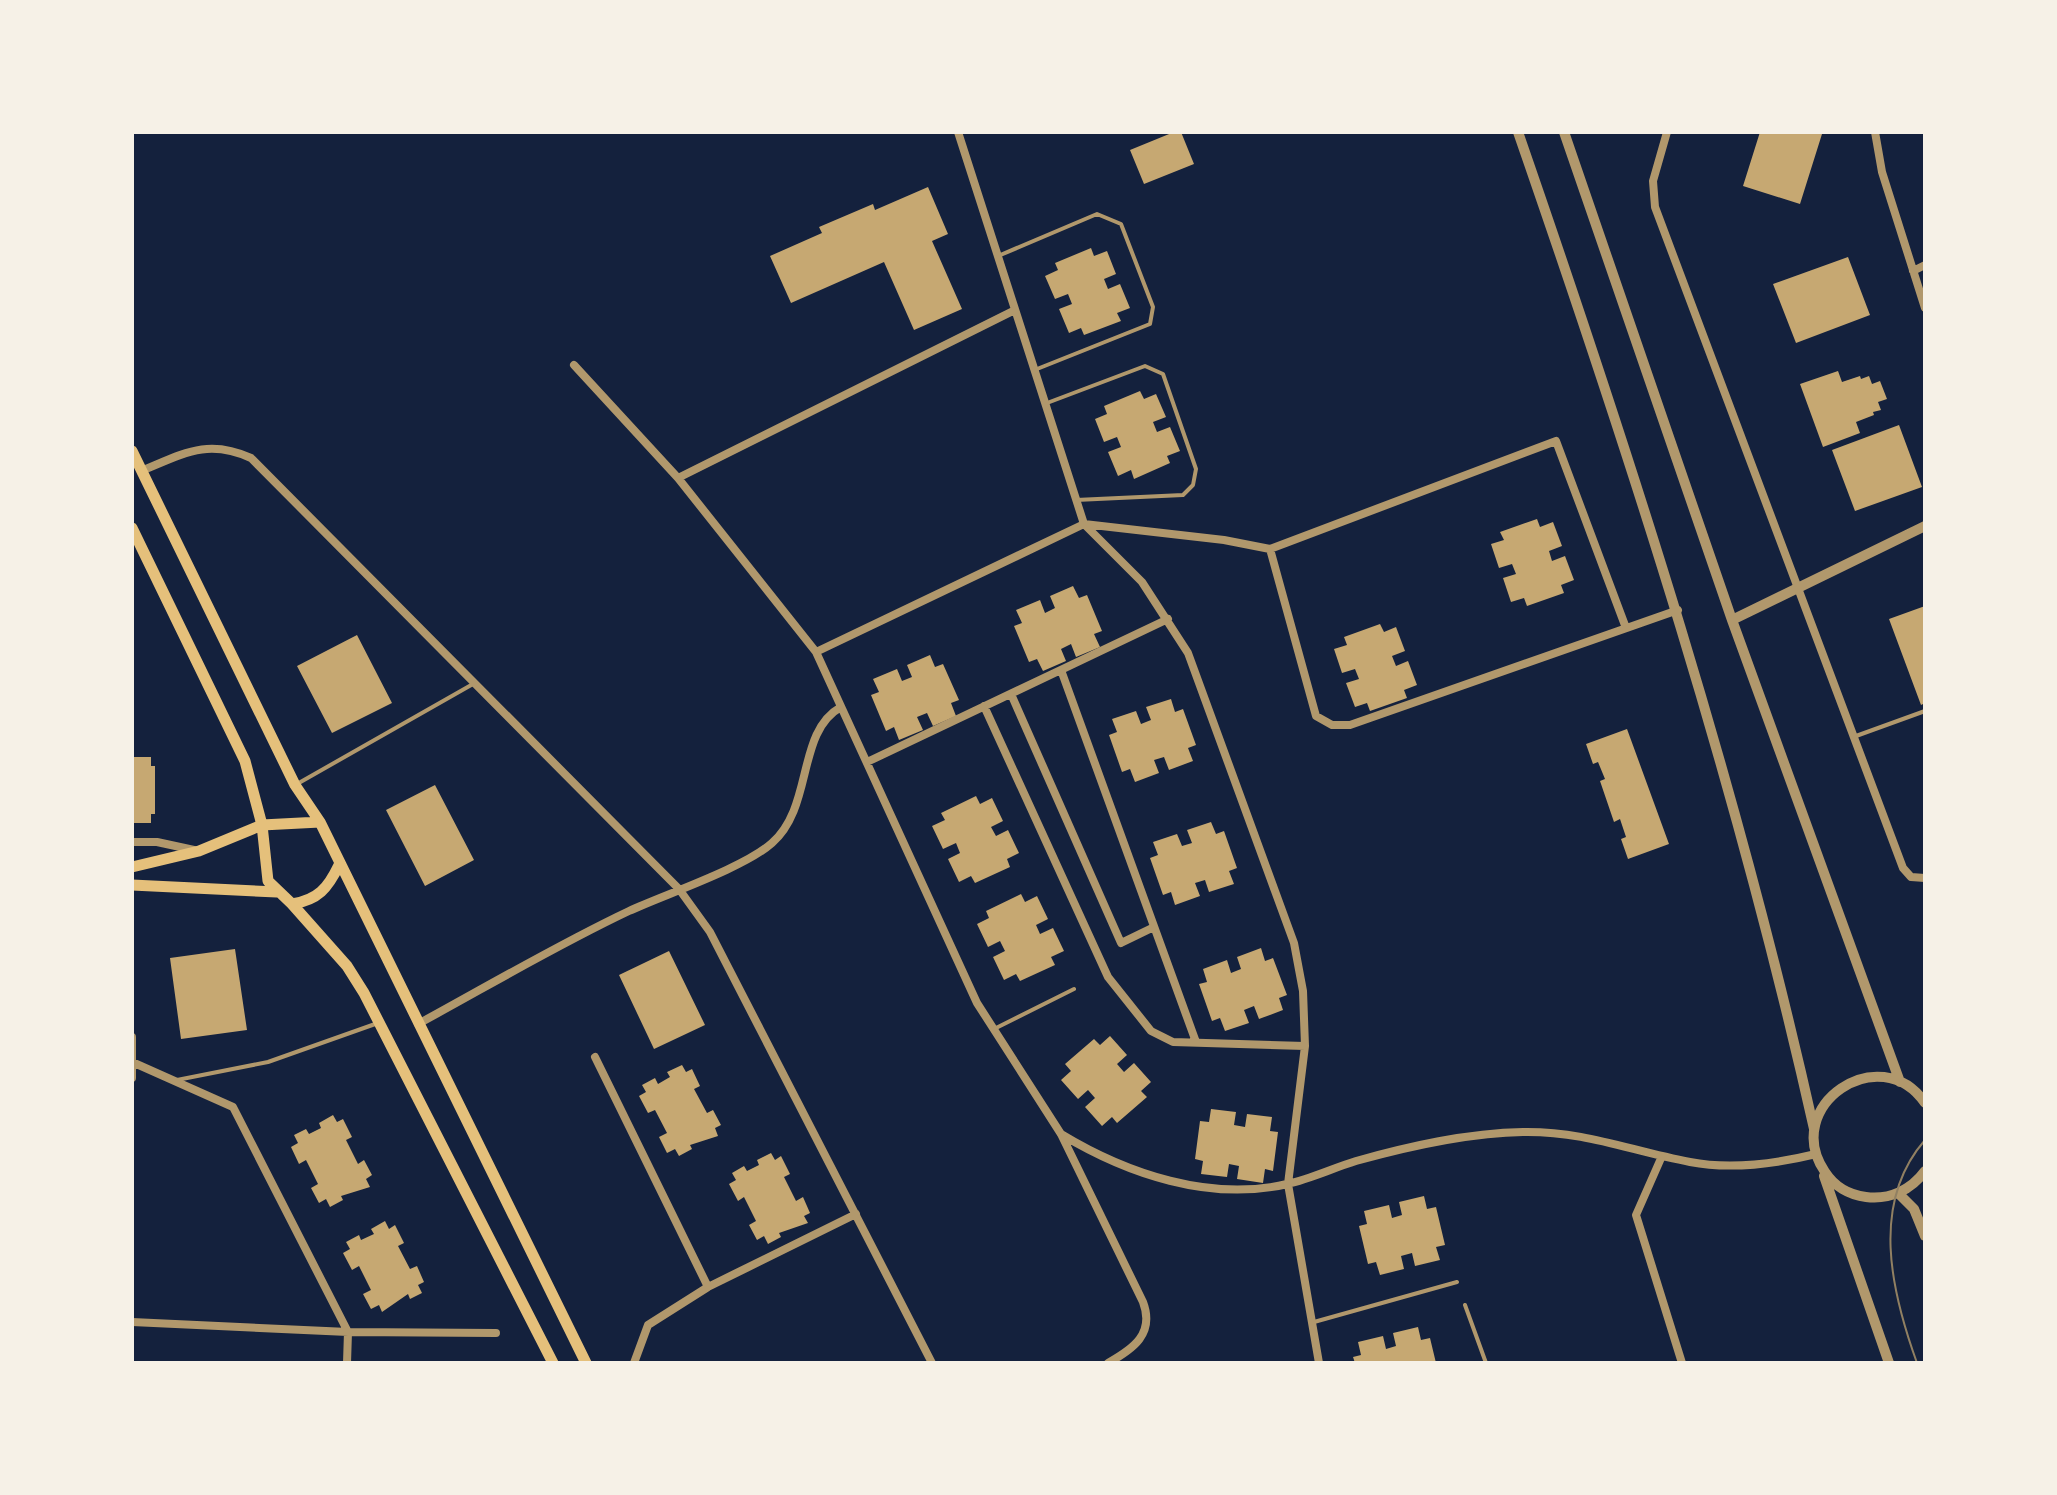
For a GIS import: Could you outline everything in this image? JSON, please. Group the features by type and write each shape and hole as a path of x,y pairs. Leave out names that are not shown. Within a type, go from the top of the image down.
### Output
{"main road":[{"path":"132,451 295,785 320,822 586,1363"},
{"path":"132,528 245,761 262,825 268,881 347,966 379,1022 553,1363"},
{"path":"132,867 199,851 262,825 320,822"},
{"path":"292,904 308,901 321,893 339,865"},
{"path":"132,885 277,892"}],"street":[{"path":"958,132 1084,524 1124,561 1168,619 1200,680 1294,943 1303,991 1305,1046 1288,1184 1319,1363"},
{"path":"1518,132 1616,415 1678,610 1757,890 1814,1129 1816,1154 1889,1363"},
{"path":"1564,132 1732,620 1900,1082"},
{"path":"1667,132 1653,181 1655,207 1903,868 1911,877 1925,878"},
{"path":"1875,132 1882,172 1925,308"},
{"path":"1913,271 1925,265"},
{"path":"678,478 1015,310"},
{"path":"574,365 678,478 816,652 977,1003 1061,1134 1147,1312 1148,1325 1136,1347 1108,1363"},
{"path":"816,652 1084,524 1224,540 1270,549 1556,441 1626,628"},
{"path":"141,471 207,447 231,448 251,458 679,889 710,932 932,1363"},
{"path":"1732,620 1925,526"},
{"path":"1270,549 1316,716 1332,725 1350,725 1678,610"},
{"path":"867,762 1168,619"},
{"path":"1061,670 1196,1042"},
{"path":"1011,694 1121,943 1154,927"},
{"path":"984,706 1108,977 1156,1036 1168,1041 1305,1046"},
{"path":"418,1024 626,913 756,854 779,835 792,819 817,729 826,715 841,707"},
{"path":"132,842 157,842 199,851"},
{"path":"132,1037 132,1078"},
{"path":"595,1057 708,1287"},
{"path":"133,1062 233,1107 348,1332 347,1363"},
{"path":"1814,1129 1830,1095 1851,1081 1876,1076 1900,1082 1925,1103"},
{"path":"1912,1089 1925,1085"},
{"path":"1061,1134 1104,1159 1178,1183 1233,1188 1288,1184 1389,1152 1506,1133 1580,1135 1693,1163 1734,1165 1816,1154"},
{"path":"1662,1156 1636,1215 1682,1363"},
{"path":"1821,1166 1828,1177 1848,1192 1873,1198 1898,1193 1925,1171"},
{"path":"1898,1193 1914,1209 1925,1236"},
{"path":"634,1363 648,1325 708,1287 856,1214"},
{"path":"132,1322 348,1332 496,1333"}],"lane":[{"path":"998,256 1097,214 1112,218 1121,224 1153,307 1150,324 1034,370"},
{"path":"1045,404 1145,366 1153,367 1163,374 1196,469 1193,485 1183,495 1076,500"},
{"path":"295,785 476,682"},
{"path":"1853,736 1925,711"},
{"path":"994,1029 1074,989"},
{"path":"177,1080 268,1062 379,1022"},
{"path":"1312,1323 1457,1282"},
{"path":"1465,1305 1486,1363"}],"building":[{"path":"1181,132 1194,164 1144,184 1130,150"},
{"path":"1760,132 1822,134 1800,204 1743,186"},
{"path":"928,187 948,234 932,241 962,309 914,330 884,262 791,303 770,256 822,233 819,227 873,204 875,210"},
{"path":"1091,248 1094,256 1107,251 1116,274 1104,279 1108,289 1120,284 1130,308 1117,313 1121,321 1084,335 1081,328 1069,333 1059,309 1072,304 1068,294 1055,299 1045,276 1058,270 1055,263"},
{"path":"1848,257 1870,315 1796,343 1773,284"},
{"path":"1838,371 1842,382 1860,376 1861,379 1869,376 1872,384 1880,381 1887,399 1878,402 1881,410 1856,422 1860,433 1823,447 1800,384"},
{"path":"1140,391 1144,399 1156,394 1166,417 1153,422 1157,432 1170,427 1180,451 1167,456 1170,463 1134,479 1131,470 1118,476 1108,452 1121,447 1117,437 1104,442 1095,419 1107,414 1104,406"},
{"path":"1899,425 1922,487 1855,511 1832,450"},
{"path":"1537,519 1540,527 1553,522 1562,546 1549,551 1552,561 1565,556 1574,580 1561,585 1564,593 1527,606 1524,598 1511,602 1503,578 1516,574 1512,564 1499,568 1491,544 1504,540 1500,532"},
{"path":"1073,586 1079,598 1087,595 1102,631 1094,634 1100,647 1076,657 1071,644 1061,649 1066,661 1043,671 1037,659 1029,662 1014,626 1022,623 1016,610 1040,600 1045,613 1055,608 1050,596"},
{"path":"1925,606 1925,703 1921,705 1889,619"},
{"path":"1380,624 1384,632 1396,627 1405,651 1392,656 1396,666 1408,661 1417,685 1404,690 1407,698 1370,711 1367,703 1355,707 1346,683 1359,679 1355,669 1342,673 1334,649 1347,645 1344,637"},
{"path":"357,635 392,703 332,733 297,666"},
{"path":"930,655 935,667 943,664 959,700 951,703 956,716 933,726 927,713 917,717 923,730 899,740 894,727 886,731 871,695 879,692 873,679 897,669 902,681 912,677 907,665"},
{"path":"1171,699 1175,712 1183,709 1196,745 1188,748 1193,761 1169,770 1164,757 1154,760 1159,773 1135,782 1130,769 1122,772 1109,735 1117,732 1112,719 1136,711 1141,724 1151,720 1146,707"},
{"path":"1627,729 1669,844 1628,859 1621,839 1626,837 1620,819 1614,822 1600,781 1605,779 1598,762 1593,764 1586,744"},
{"path":"132,757 151,757 151,766 155,766 155,814 151,814 151,823 132,823"},
{"path":"435,785 474,860 425,886 386,810"},
{"path":"976,796 980,804 992,798 1003,821 991,827 996,836 1008,830 1019,853 1007,859 1010,867 975,883 971,876 959,882 948,859 960,853 956,843 943,849 932,826 945,820 941,813"},
{"path":"1211,822 1216,834 1224,831 1237,868 1229,871 1234,884 1209,892 1205,880 1195,883 1200,896 1175,905 1171,892 1163,895 1150,858 1158,855 1153,842 1177,834 1182,846 1192,843 1187,830"},
{"path":"1021,894 1025,902 1037,896 1048,919 1036,925 1040,934 1053,928 1064,951 1051,957 1055,965 1020,981 1016,974 1004,980 993,957 1005,951 1000,941 988,947 977,924 989,918 986,911"},
{"path":"1261,948 1265,961 1273,958 1287,995 1279,998 1283,1010 1259,1019 1254,1006 1244,1010 1249,1023 1225,1031 1220,1018 1212,1021 1199,984 1207,982 1203,969 1227,960 1231,973 1241,969 1237,957"},
{"path":"235,949 247,1030 181,1039 170,958"},
{"path":"669,951 705,1025 654,1049 619,975"},
{"path":"1110,1036 1127,1055 1117,1064 1124,1072 1134,1063 1151,1082 1141,1091 1147,1097 1117,1123 1112,1117 1102,1126 1085,1107 1095,1098 1088,1090 1078,1099 1061,1080 1071,1071 1065,1064 1094,1039 1100,1045"},
{"path":"682,1065 686,1072 692,1069 700,1086 694,1089 707,1113 713,1110 721,1125 715,1128 718,1136 690,1145 692,1149 679,1156 675,1149 667,1153 659,1137 667,1133 655,1110 648,1113 639,1096 646,1092 642,1085 655,1078 658,1084 670,1077 667,1072"},
{"path":"1211,1109 1236,1112 1234,1125 1245,1127 1247,1114 1272,1117 1270,1131 1278,1132 1273,1171 1265,1169 1263,1183 1237,1179 1239,1166 1229,1164 1227,1177 1201,1174 1203,1161 1195,1159 1200,1121 1209,1122"},
{"path":"333,1115 337,1122 343,1119 352,1137 346,1140 358,1164 364,1160 372,1175 366,1179 370,1187 341,1196 343,1200 330,1207 326,1199 319,1203 311,1188 318,1184 306,1160 299,1164 291,1147 298,1143 294,1135 306,1129 309,1134 321,1128 319,1123"},
{"path":"771,1153 775,1160 781,1156 790,1174 784,1177 796,1201 803,1197 810,1213 804,1216 808,1223 779,1233 781,1237 768,1244 764,1236 757,1240 749,1225 756,1221 744,1197 738,1201 729,1184 736,1180 732,1173 744,1166 747,1171 759,1165 757,1160"},
{"path":"1424,1196 1427,1209 1436,1207 1445,1245 1436,1247 1440,1260 1415,1266 1412,1253 1401,1256 1404,1269 1380,1275 1376,1262 1368,1264 1359,1226 1367,1224 1364,1211 1389,1205 1392,1218 1402,1215 1399,1202"},
{"path":"385,1221 389,1229 395,1225 404,1243 398,1246 410,1269 417,1266 424,1282 418,1285 422,1293 410,1299 408,1294 382,1312 379,1305 371,1309 363,1294 371,1290 359,1266 352,1270 343,1253 350,1249 346,1242 359,1235 361,1240 374,1234 371,1229"},
{"path":"1418,1327 1421,1340 1430,1338 1436,1363 1355,1363 1353,1357 1361,1355 1358,1342 1383,1336 1386,1349 1396,1346 1393,1333"}],"tram line":[{"path":"1917,1363 1894,1277 1891,1219 1897,1191 1908,1165 1925,1140"}]}
